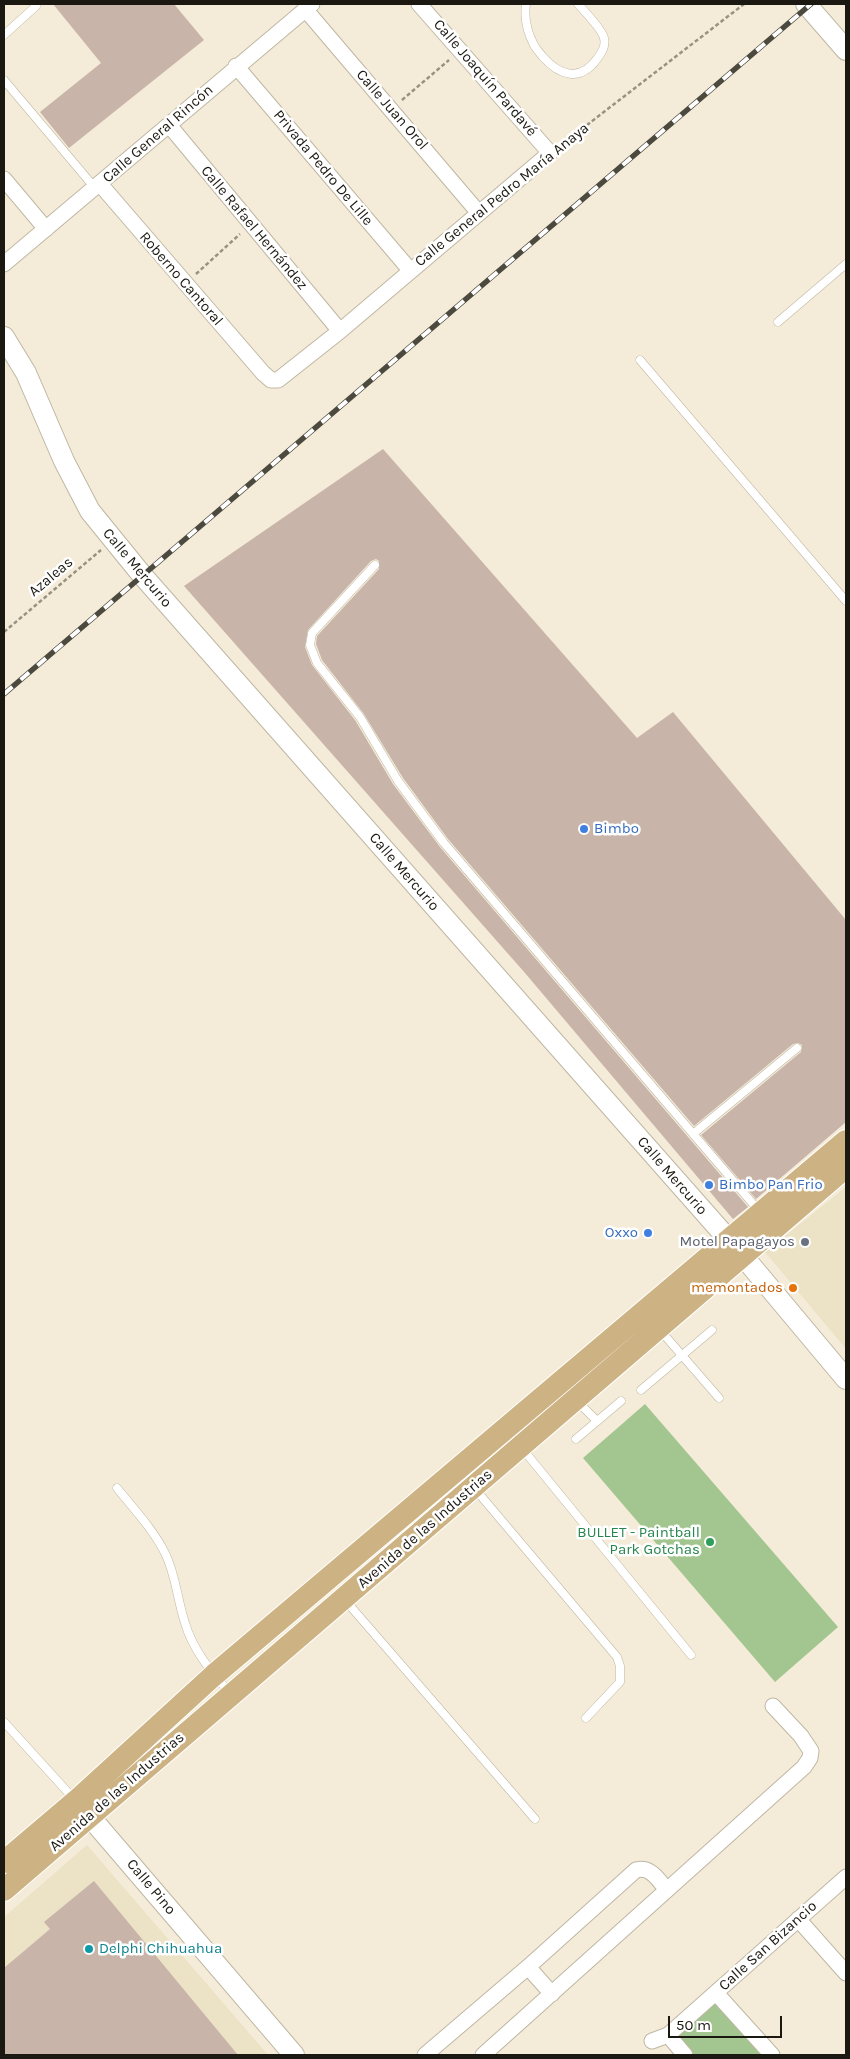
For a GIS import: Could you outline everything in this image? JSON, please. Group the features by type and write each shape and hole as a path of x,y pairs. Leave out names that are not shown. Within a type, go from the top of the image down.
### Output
{"main road":[{"path":"806,4 846,50"},
{"name":"Calle Mercurio","path":"4,337 33,387 74,484 90,511 155,590 736,1248 846,1379"},
{"name":"Avenida de las Industrias","path":"4,1862 83,1808 231,1694 474,1487 513,1437 788,1204 846,1141"},
{"name":"Avenida de las Industrias","path":"4,1890 214,1675 458,1469 576,1399 658,1328 736,1248 761,1214 788,1204 846,1168"},
{"path":"305,1599 320,1618"},
{"name":"Calle Pino","path":"83,1808 294,2055"}],"street":[{"name":"Calle Joaquín Pardavé","path":"419,4 550,153"},
{"name":"Calle General Rincón","path":"4,264 308,7"},
{"name":"Calle Juan Orol","path":"308,7 478,212"},
{"name":"Privada Pedro De Lille","path":"236,66 410,270"},
{"name":"Calle Rafael Hernández","path":"169,125 340,331"},
{"name":"Calle General Pedro María Anaya","path":"263,373 271,380 278,380 340,331 478,212 550,153"},
{"path":"4,179 46,230"},
{"name":"Roberno Cantoral","path":"97,186 263,373"},
{"path":"483,2055 804,1766 810,1758 811,1751 801,1736 773,1706"},
{"path":"425,2055 528,1967 636,1870 644,1869 651,1872 666,1890"},
{"name":"Calle San Bizancio","path":"652,2041 668,2035 846,1877"},
{"path":"798,1919 846,1973"},
{"path":"528,1967 552,1994"},
{"path":"716,1993 772,2055"},
{"path":"668,2035 685,2055"}],"lane":[{"path":"526,4 525,17 534,46 551,66 559,72 571,74 585,71 595,61 605,45 604,35 578,4"},
{"path":"4,35 36,6"},
{"path":"4,80 97,186"},
{"path":"778,322 846,264"},
{"path":"640,360 846,601"},
{"path":"375,565 312,632 310,645 317,663 368,728 398,782 429,824 761,1214"},
{"path":"693,1134 797,1048"},
{"path":"658,1328 719,1398"},
{"path":"641,1390 712,1330"},
{"path":"576,1399 597,1421"},
{"path":"576,1439 621,1401"},
{"path":"513,1437 691,1655"},
{"path":"458,1469 617,1657 620,1666 620,1682 586,1718"},
{"path":"117,1488 164,1552 174,1578 185,1622 192,1641 214,1675 231,1694"},
{"path":"343,1599 535,1819"},
{"name":"Calle Pino","path":"4,1722 83,1808"}],"path":[{"name":"Calle General Pedro María Anaya","path":"550,153 744,4"},
{"path":"391,109 460,50"},
{"path":"185,283 251,224"},
{"name":"Azaleas","path":"4,632 113,539"}],"shaded area":[{"path":"846,1187 846,1349 765,1252"},
{"name":"Delphi Chihuahua","path":"87,1845 268,2055 4,2055 4,1917"}],"green space":[{"name":"BULLET - Paintball Park Gotchas","path":"645,1404 838,1627 775,1682 583,1458"},
{"path":"716,1993 772,2055 685,2055 668,2035"}],"building":[{"path":"53,4 174,4 204,40 69,148 40,112 101,63"},
{"name":"Bimbo","path":"383,449 637,738 673,712 846,920 846,1122 756,1199 701,1135 801,1052 802,1045 798,1043 793,1044 694,1126 448,839 403,778 364,714 322,660 316,644 317,636 379,569 379,561 376,559 371,561 308,630 305,647 312,665 355,720 393,784 440,847 748,1207 733,1219 525,973 184,586"},
{"name":"Delphi Chihuahua","path":"94,1881 238,2055 4,2055 4,1968 50,1929 44,1922"}],"railway":[{"path":"4,694 811,4"}],"place":[{"name":"Bimbo","path":"584,829"},
{"name":"Bimbo Pan Frio","path":"709,1185"},
{"name":"Oxxo","path":"648,1233"},
{"name":"Motel Papagayos","path":"805,1242"},
{"name":"memontados","path":"793,1288"},
{"name":"BULLET - Paintball Park Gotchas","path":"710,1542"},
{"name":"Delphi Chihuahua","path":"89,1949"}]}
